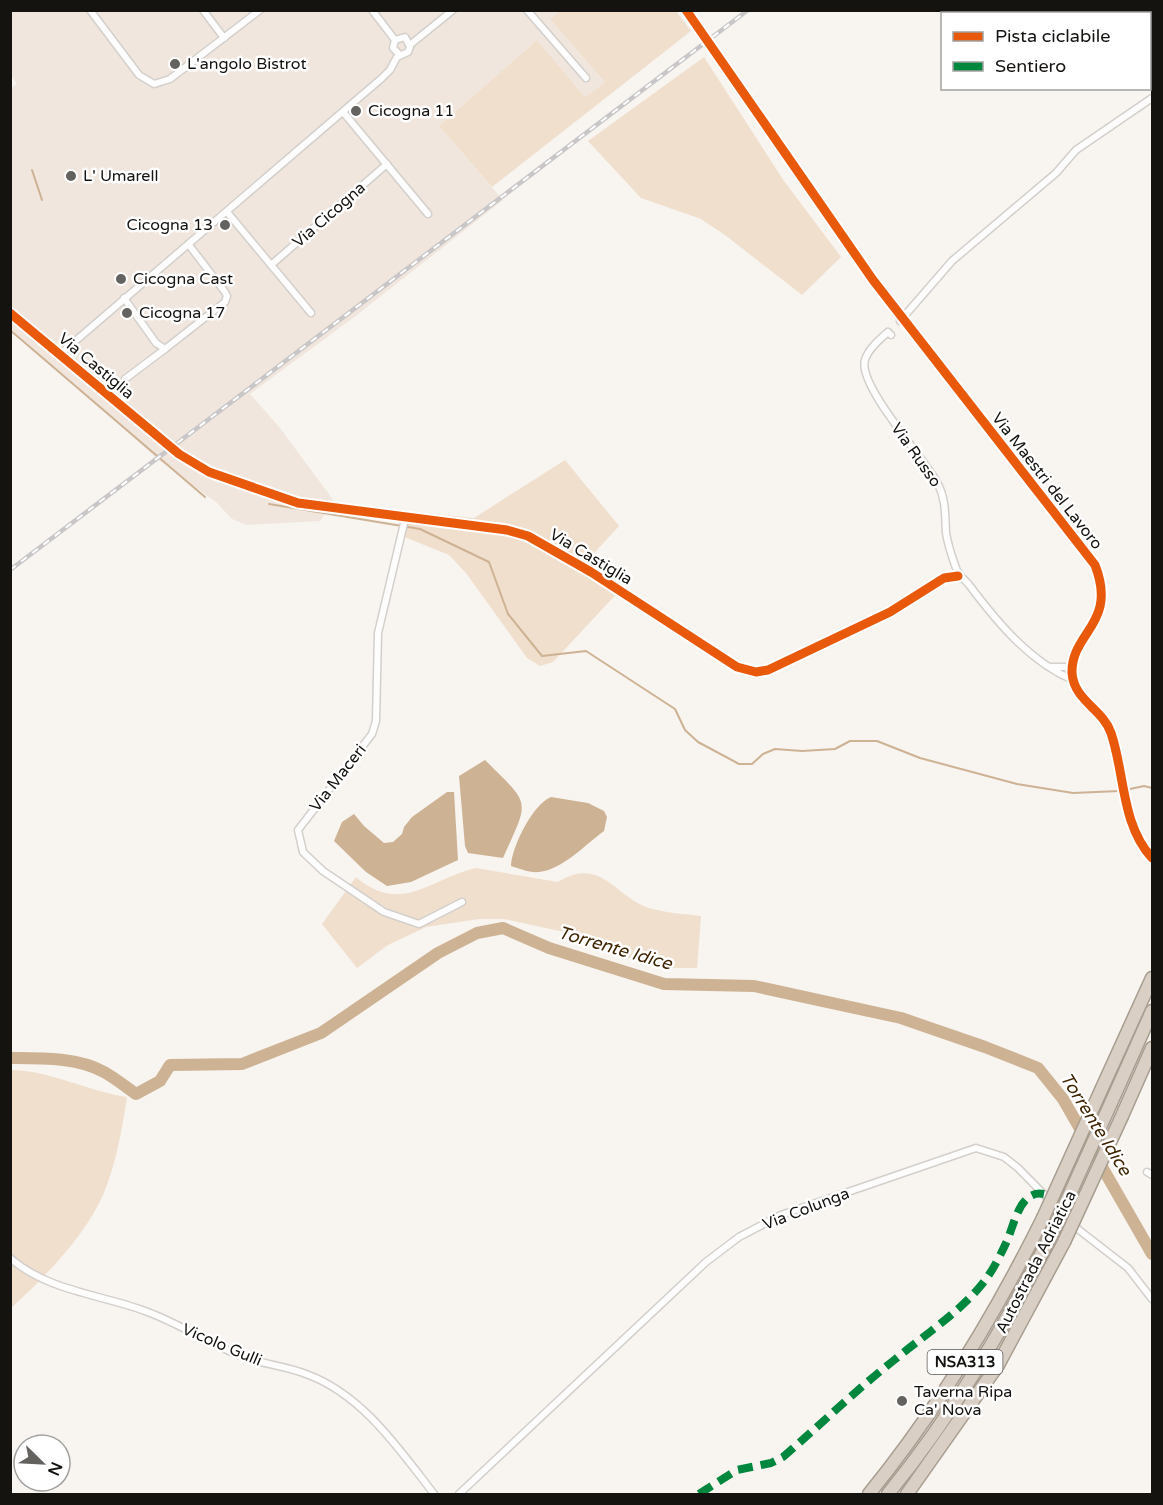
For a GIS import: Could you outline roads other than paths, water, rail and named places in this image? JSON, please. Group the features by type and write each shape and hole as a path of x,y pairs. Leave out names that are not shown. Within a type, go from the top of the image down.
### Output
{"highway":[{"name":"NSA313","path":"869,1494 921,1427 977,1343 1043,1218 1152,978"},
{"name":"Autostrada Adriatica","path":"888,1494 937,1430 987,1355 1054,1229 1152,1011"},
{"name":"Autostrada Adriatica","path":"907,1494 998,1365 1064,1242 1152,1048"}],"street":[{"path":"90,10 138,75 154,84 170,79 260,10"},
{"path":"203,10 224,38"},
{"path":"372,10 395,40"},
{"path":"59,355 343,112 390,70 399,54 408,52 411,44 453,10"},
{"path":"527,10 586,78"},
{"path":"686,10 693,20"},
{"path":"399,54 393,48 395,40 403,36 411,44"},
{"name":"Via Maestri del Lavoro","path":"716,54 901,320 1095,565 1101,588 1099,611 1073,667"},
{"path":"901,320 952,261 1056,173 1076,150 1152,98"},
{"path":"343,112 428,214"},
{"name":"Via Cicogna","path":"271,265 387,164"},
{"path":"227,212 311,313"},
{"path":"125,379 225,302 227,296 189,245"},
{"path":"124,298 156,342 165,349"},
{"name":"Via Castiglia","path":"10,313 162,441"},
{"name":"Via Russo","path":"891,335 888,332 871,350 864,361 865,370 894,424 932,473 939,488 945,506 947,536 958,576 967,582 1004,628 1049,667 1073,680 1078,692 1104,720 1112,734 1131,819 1138,838 1152,858"},
{"name":"Via Castiglia","path":"179,454 209,472 298,503 404,524 507,530 528,537 591,572 737,667 756,672 768,670 890,612 944,578 958,576"},
{"name":"Via Maceri","path":"404,524 378,633 376,721 372,734 298,830 303,852 310,859 323,871 384,912 419,924 462,902"},
{"path":"1049,667 1073,667 1073,680"},
{"name":"Via Colunga","path":"459,1494 706,1262 739,1237 781,1215 976,1149 1004,1157 1018,1168 1079,1230 1128,1268 1152,1299"},
{"name":"Vicolo Gulli","path":"10,1258 27,1273 46,1283 146,1311 237,1355 306,1374 346,1394 401,1453 434,1494"}],"waterway":[{"path":"32,170 42,200"},
{"path":"10,330 205,497"},
{"path":"269,504 420,529 489,562 508,614 542,656 586,651 675,709 685,730 698,742 739,764 752,764 763,754 775,749 802,751 835,749 850,741 877,741 920,758 1017,784 1073,793 1119,791"},
{"path":"1130,789 1144,786 1152,788"},
{"name":"Torrente Idice","path":"10,1058 58,1059 83,1063 104,1072 136,1094 160,1081 170,1065 242,1064 321,1033 438,953 477,933 503,928 549,948 664,984 754,986 901,1018 1038,1068 1063,1099 1152,1254"}],"tunnel":[{"path":"693,20 716,54"},
{"path":"162,441 179,454"}],"railway":[{"path":"10,570 748,10"}],"place":[{"name":"L'angolo Bistrot","path":"175,64"},
{"name":"Cicogna 11","path":"356,111"},
{"name":"L' Umarell","path":"71,176"},
{"name":"Cicogna 13","path":"225,225"},
{"name":"Cicogna Cast","path":"121,279"},
{"name":"Cicogna 17","path":"127,313"},
{"name":"Taverna Ripa Ca' Nova","path":"902,1401"}]}
